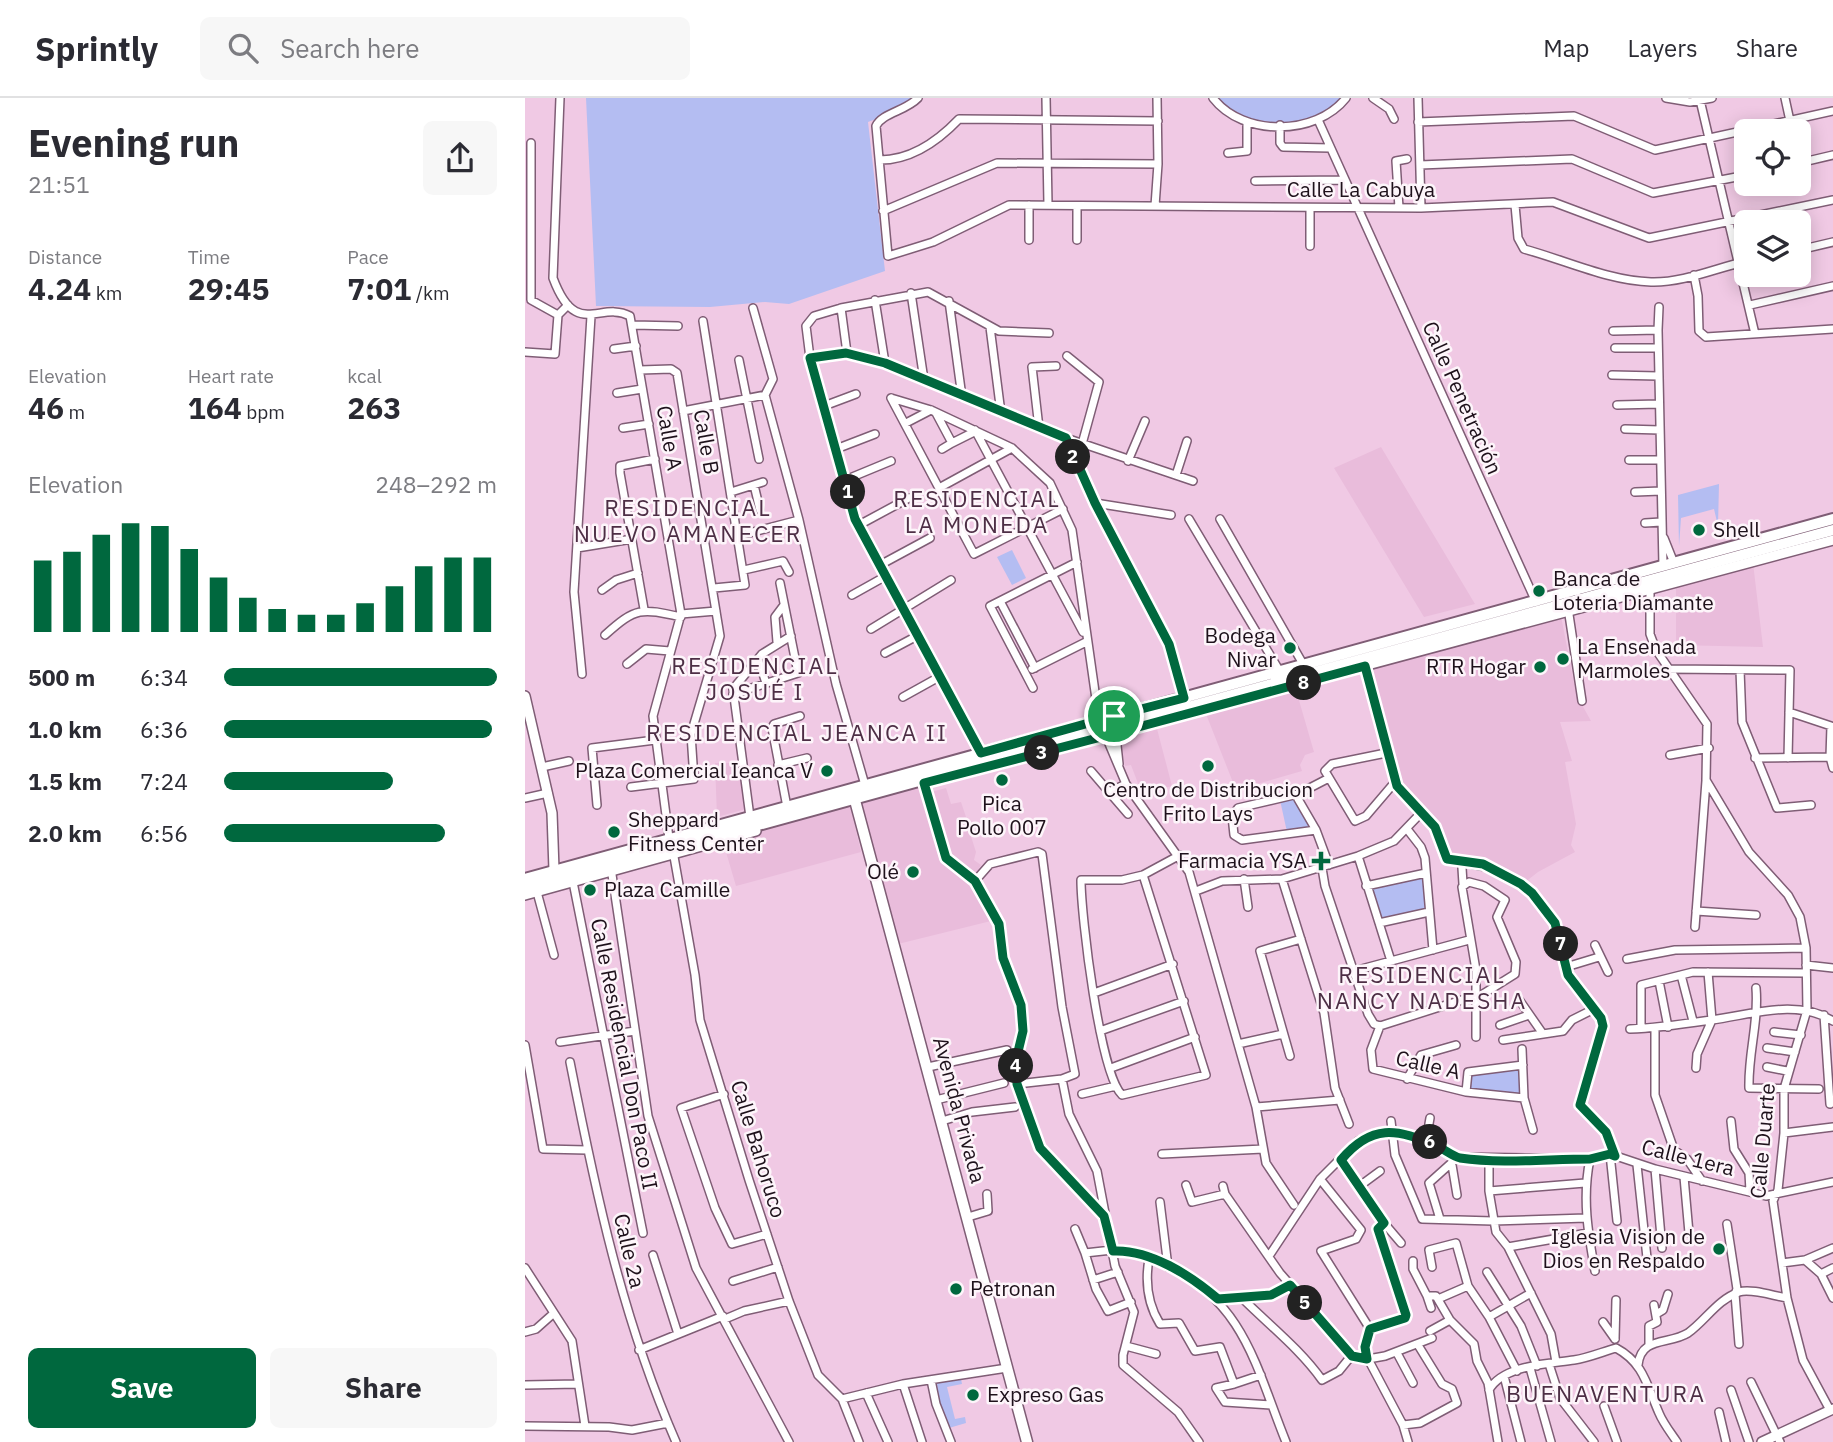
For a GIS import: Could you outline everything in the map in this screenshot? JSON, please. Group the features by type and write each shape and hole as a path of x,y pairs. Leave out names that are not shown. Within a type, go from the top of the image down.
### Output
{"main road":[{"path":"1115,725 1184,698 1279,670 1833,519"},
{"path":"525,878 672,847 1115,725 1650,586 1833,530"},
{"path":"525,890 611,869 750,817 787,807 853,796 865,785 981,753 1102,729"},
{"name":"Avenida Privada","path":"853,796 928,1066 1027,1442"}],"street":[{"path":"560,98 552,278 568,306 591,316 624,313 630,316 633,325 678,326"},
{"path":"918,98 903,110 878,120 883,212 997,163 1158,164"},
{"path":"1046,98 1048,204"},
{"path":"1155,206 1158,164 1157,98"},
{"path":"1213,98 1229,114 1247,122 1280,125 1319,121 1346,98"},
{"path":"1373,98 1389,109 1394,119"},
{"path":"1418,98 1421,208"},
{"path":"1666,98 1677,102 1712,98"},
{"path":"1785,98 1790,119"},
{"path":"1700,100 1734,235"},
{"path":"1799,119 1833,111"},
{"path":"1418,122 1574,116 1655,150 1734,133"},
{"path":"880,160 894,160 933,143 959,119 1158,121"},
{"name":"Calle Penetración","path":"1319,121 1536,602"},
{"path":"1228,153 1247,151 1247,122"},
{"path":"1280,125 1280,143 1283,147 1331,148"},
{"path":"531,143 531,300 558,315"},
{"path":"1811,160 1833,155"},
{"path":"1399,208 1396,161 1407,159"},
{"path":"1420,165 1572,159 1653,193 1734,177"},
{"path":"1255,181 1345,180"},
{"name":"Calle La Cabuya","path":"883,212 888,256 933,242 1009,205 1421,208 1560,203 1649,238 1833,200"},
{"path":"1029,205 1029,240"},
{"path":"1515,205 1517,238 1524,249 1636,280 1665,281 1734,264"},
{"path":"1077,206 1077,240"},
{"path":"1310,208 1310,246"},
{"path":"1811,247 1833,242"},
{"path":"1694,275 1701,335 1833,329"},
{"path":"1749,305 1833,286"},
{"path":"1746,287 1755,334"},
{"path":"981,753 859,525 810,358 807,322 814,316 841,308 928,292 949,301 999,331 1049,333"},
{"path":"911,293 923,380"},
{"path":"875,300 885,363"},
{"path":"949,301 962,397"},
{"path":"525,352 555,354 558,315 568,306"},
{"path":"1659,307 1661,522 1669,564"},
{"path":"754,308 773,379 765,395 799,520 836,684 865,785"},
{"path":"841,308 846,353"},
{"path":"582,674 574,602 591,316"},
{"path":"703,321 744,570 743,587 714,588"},
{"name":"Calle A","path":"633,325 681,615 653,716 660,784 672,847"},
{"path":"990,327 1001,413"},
{"path":"1613,331 1658,330"},
{"path":"614,349 636,346"},
{"path":"1615,348 1658,348"},
{"path":"810,358 846,353 885,363 1039,428 1128,461 1193,481"},
{"path":"1067,356 1099,382 1082,444"},
{"path":"739,360 759,459"},
{"path":"1039,428 1032,367 1056,366"},
{"name":"Calle B","path":"631,786 694,779 691,734 720,636 677,373 671,369 640,370"},
{"path":"1612,375 1658,376"},
{"path":"617,393 642,389"},
{"path":"824,407 856,394"},
{"path":"683,411 765,395"},
{"path":"1063,509 974,554 891,398 933,411 1012,449 1046,479 1063,509 1072,530 1086,638 1102,729 1126,785 1180,855 1196,891 1256,1107 1266,1163 1294,1205"},
{"path":"1617,405 1659,404"},
{"path":"906,423 933,411"},
{"path":"933,411 952,443"},
{"path":"1128,461 1145,421"},
{"path":"623,428 649,424"},
{"path":"1625,429 1660,429"},
{"path":"942,449 975,430"},
{"path":"975,430 1027,529 1056,572 1086,638"},
{"path":"836,449 875,435"},
{"path":"1066,438 1095,503 1169,644 1184,698"},
{"path":"1176,475 1187,441"},
{"path":"939,488 1012,449"},
{"path":"644,610 620,466 655,459"},
{"path":"845,480 891,460"},
{"path":"1629,460 1660,460"},
{"path":"731,492 763,482"},
{"path":"754,485 761,510"},
{"path":"1635,492 1661,491"},
{"path":"859,525 909,498"},
{"path":"1095,503 1171,515"},
{"path":"1189,519 1279,670"},
{"path":"1220,519 1303,664"},
{"path":"738,536 799,520"},
{"path":"1645,523 1661,522"},
{"path":"880,565 930,538"},
{"path":"577,548 632,539"},
{"path":"1695,927 1709,748 1707,724 1667,669 1650,634 1650,586 1833,540"},
{"path":"744,570 783,561 789,572"},
{"path":"1033,688 990,606 1077,562"},
{"path":"1056,572 1079,573"},
{"path":"602,590 615,580 638,573"},
{"path":"852,595 886,576"},
{"path":"871,629 951,580"},
{"path":"733,694 797,675 780,583"},
{"path":"1000,601 1035,668"},
{"path":"777,642 775,617 784,605"},
{"path":"853,796 924,783 1115,725 1365,666 1568,608 1582,701"},
{"path":"605,635 627,615 644,610 681,615 716,611"},
{"path":"885,653 917,635"},
{"path":"750,817 734,687 777,642 791,636"},
{"path":"1025,673 1086,638"},
{"path":"627,664 646,649 670,651"},
{"path":"758,659 765,683"},
{"path":"1365,666 1395,782 1400,792 1435,827 1447,859 1496,869 1532,893 1557,928 1572,983 1594,1009 1603,1026 1580,1105 1606,1132 1613,1155 1617,1222"},
{"path":"1667,669 1790,670 1788,758"},
{"path":"1740,670 1742,722 1779,810 1811,805"},
{"path":"903,697 939,677"},
{"path":"525,696 552,813 554,870"},
{"path":"1789,712 1831,726 1830,757 1833,768"},
{"path":"787,807 772,726 800,716"},
{"path":"1115,725 1119,769"},
{"path":"597,805 592,748 655,740"},
{"path":"1670,755 1709,748"},
{"path":"1387,752 1327,768 1329,778 1356,821 1366,816 1395,782"},
{"path":"1755,758 1830,757"},
{"path":"778,765 807,758"},
{"path":"542,767 569,761"},
{"path":"1091,771 1128,814"},
{"path":"1316,830 1239,840 1234,835 1234,810 1298,794 1329,778"},
{"name":"Calle Duarte","path":"1706,780 1749,852 1798,911 1805,948 1807,1010 1801,1035 1787,1070 1784,1133 1773,1201 1787,1298 1803,1360 1831,1409"},
{"path":"924,783 946,858 975,881 999,924 1003,958 1021,1005 1023,1031 1016,1060 1017,1084 1043,1153 1104,1216"},
{"path":"1109,792 1126,785"},
{"path":"525,798 548,793"},
{"name":"Calle A","path":"1298,794 1298,799 1316,830 1326,867 1325,886 1368,1014 1374,1024 1380,1026 1371,1050 1373,1069 1465,1092 1524,1098"},
{"path":"1196,891 1222,881 1282,879 1358,856 1381,848 1407,829 1421,813"},
{"path":"1407,829 1421,847 1433,950"},
{"name":"Calle Bahoruco","path":"672,847 695,975 700,1020 767,1234 789,1301 818,1375 842,1399 859,1442"},
{"path":"975,881 990,864 1038,852 1042,854 1074,1076 1017,1084"},
{"path":"1143,875 1206,1075 1120,1094 1100,1031 1081,880 1122,880 1143,875 1180,855"},
{"path":"1358,856 1391,961"},
{"path":"1462,868 1469,940 1476,970 1476,1037"},
{"path":"525,895 611,869 652,1128 696,1268 789,1442"},
{"path":"1366,886 1426,873"},
{"path":"1244,879 1248,907"},
{"path":"1282,879 1324,1013 1335,1088 1349,1124"},
{"name":"Calle Residencial Don Paco II","path":"573,882 643,1233"},
{"path":"1380,1026 1468,998 1475,999 1515,974 1517,967 1497,917 1505,900 1484,886 1463,884"},
{"path":"537,892 554,955"},
{"path":"1696,911 1756,915"},
{"path":"1378,923 1429,912"},
{"path":"1290,1056 1260,951 1301,939"},
{"path":"1354,971 1469,940"},
{"path":"1595,945 1608,972"},
{"path":"1627,959 1675,950 1805,948"},
{"path":"1566,967 1599,957"},
{"path":"1094,993 1173,964"},
{"path":"1641,1028 1641,985 1681,975 1708,972 1833,968"},
{"path":"1696,1068 1697,1054 1712,1020 1708,972"},
{"path":"1681,975 1692,1021"},
{"path":"1660,981 1668,1027"},
{"path":"1756,988 1758,1012 1750,1048 1749,1088 1819,1089"},
{"path":"1100,1031 1184,1001"},
{"path":"1520,1002 1543,1034"},
{"path":"1503,1040 1563,1031 1572,1020 1594,1009"},
{"path":"1630,1029 1668,1027 1758,1012 1807,1010 1833,1021"},
{"path":"1500,1025 1529,1015"},
{"path":"1824,1015 1830,1104"},
{"path":"1655,1028 1655,1095 1674,1150 1687,1159 1702,1181"},
{"path":"561,1042 635,1031"},
{"path":"1774,1032 1801,1035"},
{"path":"1238,1044 1283,1034"},
{"path":"1111,1068 1195,1037"},
{"path":"525,1045 543,1149 587,1150"},
{"path":"1406,1079 1421,1055 1456,1045"},
{"path":"1767,1048 1795,1052"},
{"path":"1522,1049 1524,1098 1533,1130"},
{"path":"928,1066 1007,1050"},
{"name":"Calle 2a","path":"570,1062 587,1150 624,1306 676,1442"},
{"path":"1465,1092 1468,1072 1523,1065"},
{"path":"1767,1067 1787,1070"},
{"path":"1062,1079 1069,1114 1097,1171 1112,1250 1118,1272 1132,1302 1134,1321 1123,1365 1178,1412 1195,1441"},
{"path":"936,1100 1004,1083"},
{"path":"1082,1094 1116,1086"},
{"path":"724,1094 681,1108 715,1208 732,1244 767,1234"},
{"path":"1256,1107 1340,1100"},
{"path":"942,1121 972,1112 1015,1107"},
{"path":"1426,1141 1430,1118"},
{"path":"1391,1121 1395,1155 1419,1217 1493,1221 1586,1218"},
{"path":"1731,1121 1734,1149 1749,1173 1751,1191"},
{"path":"1784,1133 1833,1127"},
{"name":"Calle 1era","path":"1341,1160 1358,1142 1373,1134 1392,1131 1426,1141 1458,1157 1590,1159 1613,1155 1637,1165 1766,1196 1833,1182"},
{"path":"1162,1154 1263,1149"},
{"path":"1440,1219 1429,1184 1458,1157"},
{"path":"1489,1158 1493,1221 1551,1334 1560,1398 1594,1442"},
{"path":"1590,1159 1585,1183 1586,1218 1595,1271"},
{"path":"1269,1256 1320,1179 1341,1160 1401,1243"},
{"path":"1452,1165 1457,1195"},
{"path":"1637,1165 1647,1258"},
{"path":"1655,1169 1662,1248"},
{"path":"1361,1185 1380,1171"},
{"path":"1684,1177 1689,1233"},
{"path":"1320,1179 1361,1230 1356,1239 1321,1251 1370,1329 1365,1347 1367,1359 1403,1425 1407,1442"},
{"path":"1489,1191 1585,1183"},
{"path":"1186,1185 1192,1202 1224,1190 1290,1285 1352,1356 1367,1359 1397,1353 1418,1345 1450,1320"},
{"path":"968,1217 988,1211 987,1194"},
{"path":"1160,1202 1168,1267"},
{"path":"1370,1329 1406,1317 1378,1229 1384,1223"},
{"path":"1727,1224 1737,1289 1735,1294 1739,1344"},
{"path":"1075,1229 1093,1280 1108,1311 1132,1302"},
{"path":"1508,1247 1588,1233"},
{"path":"1432,1267 1429,1250 1455,1243 1468,1286 1489,1317 1517,1370"},
{"path":"1782,1263 1805,1260 1833,1248"},
{"path":"1085,1253 1112,1250 1149,1259 1199,1284 1218,1299 1241,1329 1286,1442"},
{"path":"653,1255 678,1334"},
{"path":"1149,1259 1146,1279 1148,1297 1157,1320 1162,1325 1179,1323 1195,1350 1220,1347 1234,1384"},
{"path":"1805,1260 1821,1274 1833,1298"},
{"path":"1413,1261 1413,1269 1431,1308"},
{"path":"733,1281 778,1267"},
{"path":"525,1268 573,1345 586,1426"},
{"path":"1821,1274 1833,1268"},
{"path":"1093,1280 1118,1272"},
{"path":"1487,1272 1531,1346 1533,1367 1551,1442"},
{"path":"1218,1299 1271,1295 1290,1285"},
{"path":"1427,1296 1437,1298 1468,1286"},
{"path":"1639,1365 1639,1355 1649,1344 1687,1333 1722,1301 1741,1291 1787,1298"},
{"path":"1489,1317 1531,1293"},
{"path":"1658,1313 1663,1310 1668,1294"},
{"path":"1242,1298 1267,1325 1311,1362 1324,1380 1344,1367 1352,1356"},
{"path":"1437,1298 1450,1320 1474,1344 1477,1361 1489,1391 1497,1442"},
{"path":"1616,1300 1617,1349 1639,1365 1647,1376 1659,1413 1677,1442"},
{"path":"639,1350 724,1317 789,1301"},
{"path":"1649,1344 1649,1326 1655,1325 1658,1313 1654,1305"},
{"path":"525,1332 536,1329 554,1313"},
{"path":"1603,1322 1615,1339"},
{"path":"1403,1425 1420,1423 1457,1403 1452,1389 1442,1384 1418,1345"},
{"path":"1126,1346 1156,1354"},
{"path":"1489,1391 1504,1376 1517,1370 1575,1360 1617,1349"},
{"path":"1397,1353 1413,1383"},
{"path":"842,1399 904,1384 1007,1368"},
{"path":"1261,1375 1216,1388 1225,1402 1271,1405"},
{"path":"1504,1376 1521,1442"},
{"path":"932,1380 936,1404 951,1442"},
{"path":"1751,1382 1778,1439"},
{"path":"525,1385 578,1384"},
{"path":"904,1384 922,1442"},
{"path":"1731,1390 1749,1442"},
{"path":"866,1393 888,1442"},
{"path":"1604,1406 1616,1442"},
{"path":"1762,1442 1778,1439 1831,1409"},
{"path":"1719,1412 1726,1442"},
{"path":"525,1426 586,1426 621,1431 668,1423"}],"shaded area":[{"path":"586,98 916,98 897,111 868,122 885,271 789,304 765,302 710,307 596,306"},
{"path":"1215,98 1342,98 1314,117 1279,123 1244,116"},
{"path":"1381,447 1475,604 1424,617 1334,468"},
{"path":"1719,484 1718,526 1714,509 1681,518 1679,546 1678,495"},
{"path":"1012,550 1026,578 1012,585 997,557"},
{"path":"1753,563 1763,647 1676,645 1676,585"},
{"path":"1561,616 1576,694 1591,721 1560,722 1572,761 1565,762 1576,824 1571,845 1575,852 1538,872 1524,883 1494,866 1455,859 1448,854 1442,832 1404,792 1399,782 1368,669 1433,654 1432,644 1501,624 1507,632"},
{"path":"1296,690 1314,752 1305,755 1300,765 1302,771 1236,790 1206,714"},
{"path":"1156,725 1172,786 1142,794 1131,765 1125,766 1119,737 1120,733"},
{"path":"715,763 738,763 746,809 717,817"},
{"path":"919,784 947,863 979,891 995,920 898,944 862,804 863,800"},
{"path":"946,788 951,804 961,802 966,817 961,820 963,825 967,824 976,852 974,860 981,865 977,872 962,869 949,850 931,792"},
{"path":"1292,797 1312,828 1287,832 1280,800"},
{"path":"847,805 851,809 861,852 736,886 721,835"},
{"path":"1424,877 1428,916 1380,925 1369,890"},
{"path":"1521,1067 1521,1095 1469,1090 1469,1074"},
{"path":"961,1379 962,1384 947,1387 955,1419 965,1417 966,1423 949,1428 938,1403 937,1382"}],"place":[{"name":"Shell","path":"1699,530"},
{"name":"Banca de Loteria Diamante","path":"1539,591"},
{"name":"Bodega Nivar","path":"1290,648"},
{"name":"La Ensenada Marmoles","path":"1563,659"},
{"name":"RTR Hogar","path":"1540,667"},
{"name":"Centro de Distribucion Frito Lays","path":"1208,766"},
{"name":"Plaza Comercial Ieanca V","path":"827,771"},
{"name":"Pica Pollo 007","path":"1002,780"},
{"name":"Sheppard Fitness Center","path":"614,832"},
{"name":"Farmacia YSA","path":"1321,861"},
{"name":"Olé","path":"913,872"},
{"name":"Plaza Camille","path":"590,890"},
{"name":"Iglesia Vision de Dios en Respaldo","path":"1719,1249"},
{"name":"Petronan","path":"956,1289"},
{"name":"Expreso Gas","path":"973,1395"}],"district":[{"name":"RESIDENCIAL LA MONEDA","path":"977,512"},
{"name":"RESIDENCIAL NUEVO AMANECER","path":"688,521"},
{"name":"RESIDENCIAL JOSUÉ I","path":"755,679"},
{"name":"RESIDENCIAL JEANCA II","path":"797,733"},
{"name":"RESIDENCIAL NANCY NADESHA","path":"1422,988"},
{"name":"BUENAVENTURA","path":"1606,1394"}],"route":[{"path":"1114,716 981,753 855,519 810,358 846,353 865,356 1066,438 1095,503 1169,644 1179,670 1184,698 1114,716 1116,733 924,783 946,858 975,881 999,924 1003,958 1021,1005 1023,1031 1016,1060 1017,1084 1040,1148 1104,1216 1113,1251 1161,1263 1182,1273 1218,1299 1271,1295 1290,1285 1316,1318 1352,1356 1364,1356 1367,1359 1365,1347 1370,1329 1405,1318 1406,1315 1378,1229 1384,1223 1361,1185 1341,1160 1358,1142 1373,1134 1392,1131 1426,1141 1458,1157 1590,1159 1610,1154 1615,1156 1606,1132 1583,1110 1579,1100 1598,1051 1603,1026 1601,1018 1572,983 1555,923 1532,893 1496,869 1483,864 1447,859 1435,827 1400,792 1395,782 1365,666 1116,733 1115,727 1114,716"}]}
